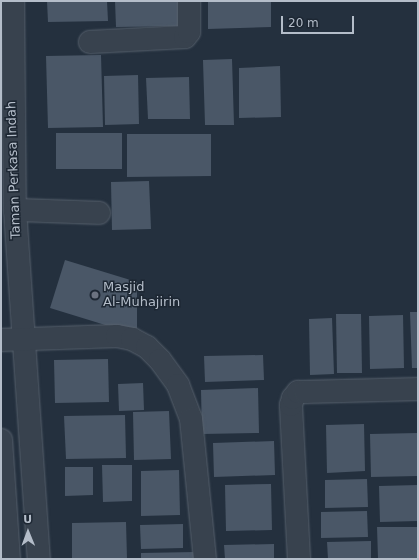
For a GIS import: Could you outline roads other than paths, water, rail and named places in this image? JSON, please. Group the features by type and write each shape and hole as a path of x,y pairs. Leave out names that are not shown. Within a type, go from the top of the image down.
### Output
{"street":[{"name":"Taman Perkasa Indah","path":"13,1 6,137 14,210 11,339 39,559"},
{"path":"90,42 185,36 189,32 189,1"},
{"path":"14,210 99,213"},
{"path":"11,339 117,336 132,339 147,347 160,360 178,385 191,419 205,559"},
{"path":"299,559 291,405 298,392 418,389"},
{"path":"1,440 9,559"}],"place":[{"name":"Masjid Al-Muhajirin","path":"95,295"}]}
